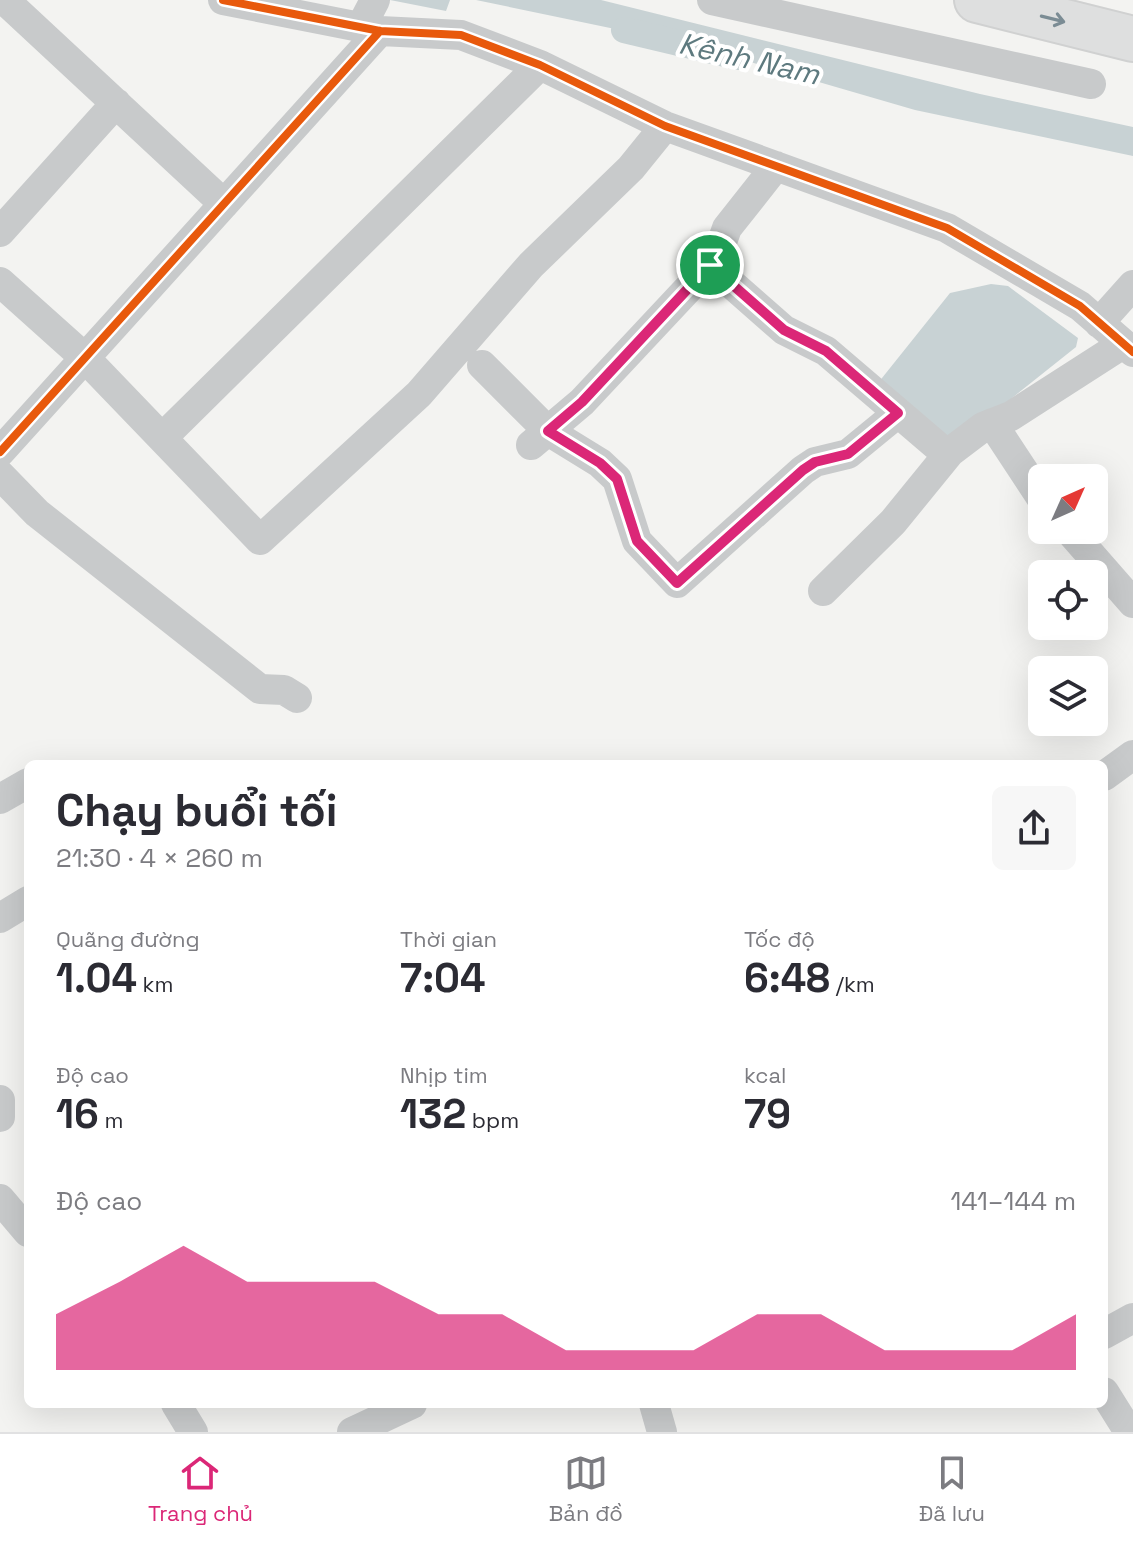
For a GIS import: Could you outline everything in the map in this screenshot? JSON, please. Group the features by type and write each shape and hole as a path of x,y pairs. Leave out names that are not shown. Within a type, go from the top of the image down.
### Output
{"highway":[{"path":"977,0 1133,39"}],"street":[{"path":"223,0 373,15 461,35 540,65 665,126 947,228 1080,306 1128,348 1011,416 992,423 950,452 893,522 823,591"},
{"path":"712,0 1091,84"},
{"path":"9,8 224,204"},
{"path":"0,452 224,204 373,15"},
{"path":"162,438 540,65"},
{"path":"0,232 116,103"},
{"path":"0,282 85,358 260,540 419,394 531,265 631,168 665,126"},
{"path":"540,438 582,402 716,259 727,228 776,166"},
{"path":"710,265 784,330 826,351 943,451 950,452"},
{"path":"1099,323 1133,285"},
{"path":"482,365 540,438 600,463 617,479 637,541 677,583 803,470 815,462 848,454 898,413"},
{"path":"992,423 1028,478"},
{"path":"0,475 37,513 260,689 284,690 297,698"},
{"path":"1081,544 1133,603"},
{"path":"1108,773 1133,755"},
{"path":"0,799 24,785"},
{"path":"0,918 24,903"},
{"path":"0,1100 0,1117"},
{"path":"0,1199 24,1227"},
{"path":"1108,1332 1133,1318"},
{"path":"1108,1398 1129,1432"},
{"path":"178,1408 193,1432"},
{"path":"352,1432 403,1408"},
{"path":"655,1408 662,1432"}],"water":[{"path":"390,0 450,0 446,11"},
{"name":"Kênh Nam","path":"476,0 601,0 980,94 1133,127 1133,156 915,110 692,45"},
{"path":"991,284 1008,286 1078,338 1076,347 1002,406 945,438 878,383 950,293"}],"waterway":[{"name":"Kênh Nam","path":"624,30 738,57"}],"cycle path":[{"path":"223,0 380,31 461,35 540,65 665,126 947,228 1080,306 1133,352"},
{"path":"0,452 380,31"}],"route":[{"path":"710,265 784,330 826,351 898,413 848,454 815,462 803,470 677,583 637,541 617,479 600,463 548,431 582,402 710,265"}]}
